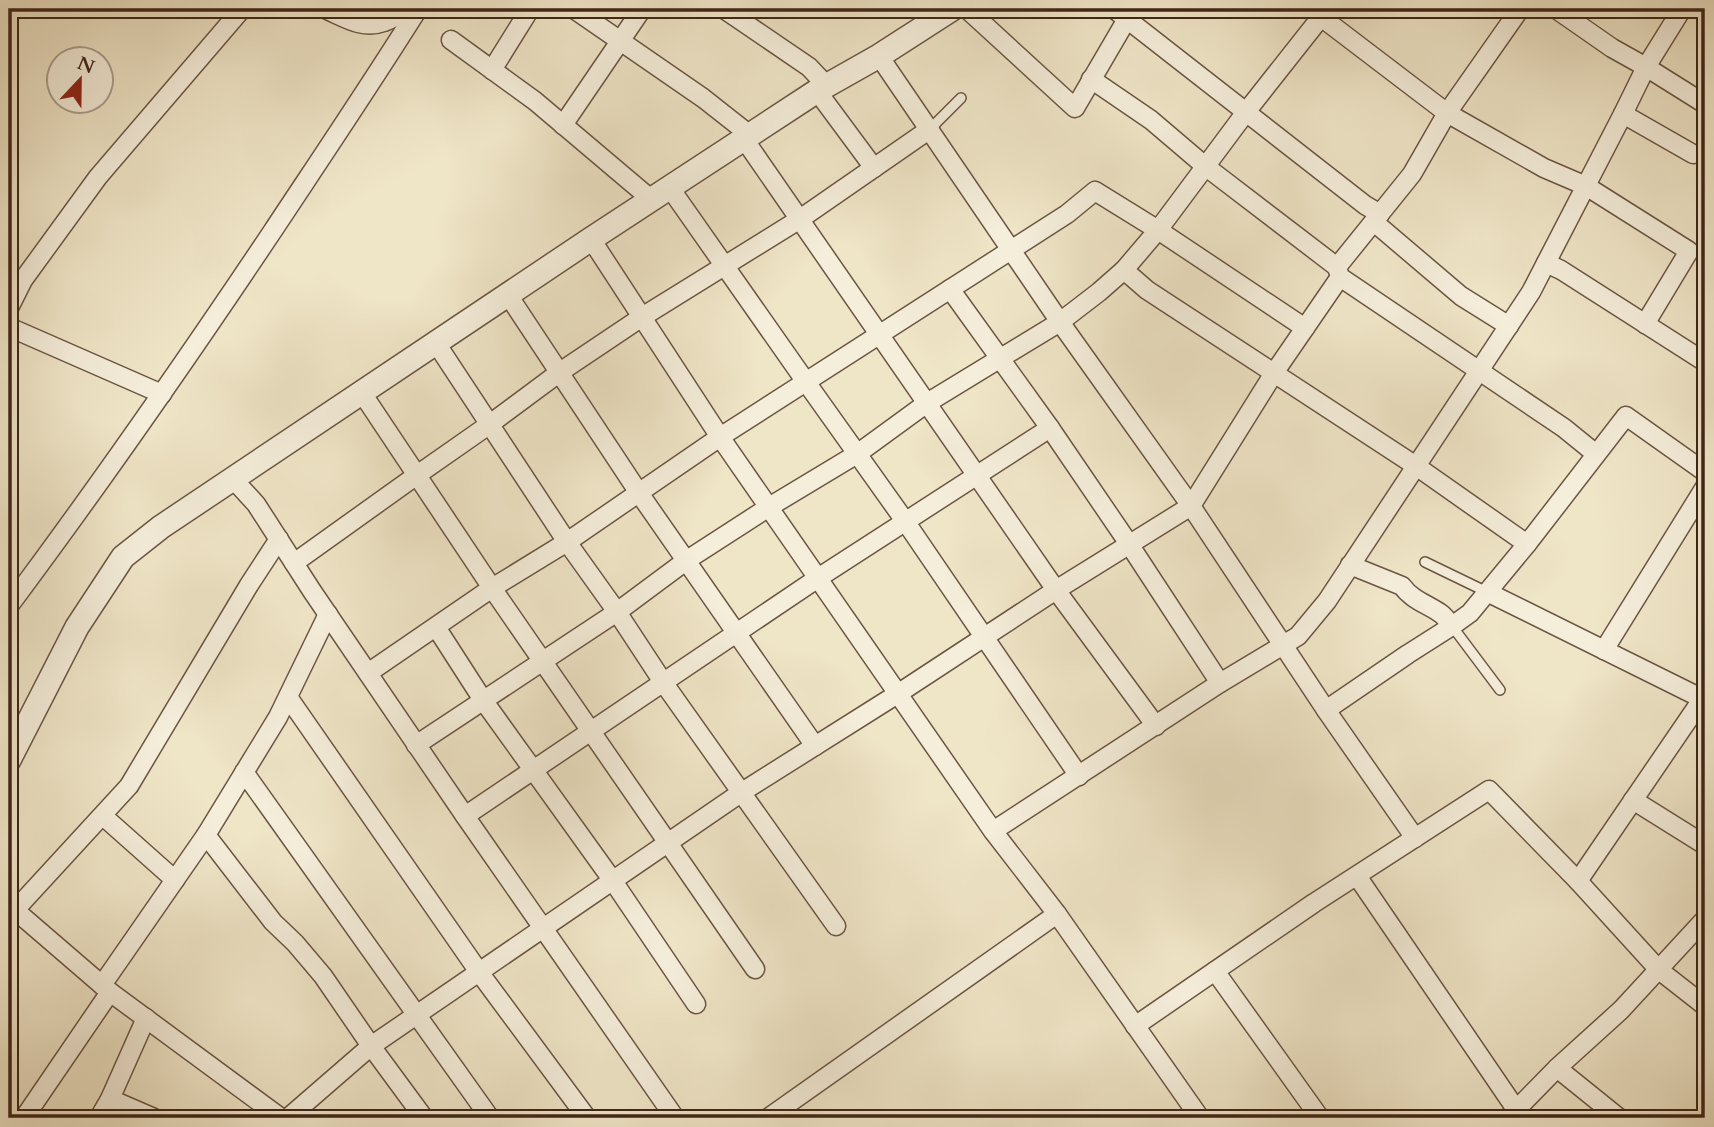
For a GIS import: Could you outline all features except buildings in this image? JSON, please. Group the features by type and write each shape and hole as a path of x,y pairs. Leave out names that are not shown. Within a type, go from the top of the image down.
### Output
{"street":[{"path":"9,308 23,280 98,177 242,9"},
{"path":"325,9 364,26 383,22 403,12 416,11"},
{"path":"492,70 530,9"},
{"path":"563,125 642,9"},
{"path":"724,9 808,66 874,168"},
{"path":"9,760 77,627 123,556 161,527 591,239 822,89 952,9"},
{"path":"967,9 1074,108 1091,79 1120,14 1365,205 1461,296 1509,326"},
{"path":"288,1118 371,1046 742,792 1191,506 1339,272 1412,174 1447,113 1520,9"},
{"path":"1556,9 1612,48 1646,66 1705,104"},
{"path":"993,831 1220,683 1298,636 1327,601 1531,292 1646,66 1682,9"},
{"path":"580,10 703,97 747,137 926,403 1056,590 1156,726"},
{"path":"9,606 81,509 211,323 376,76 416,11"},
{"path":"416,744 617,612 687,560 857,454 926,403 1060,322 1099,292 1124,270 1158,230 1317,13 1447,113 1544,168 1586,186 1689,251 1646,324"},
{"path":"451,40 536,101 563,125 661,194 724,266 905,521 1079,776"},
{"path":"879,56 1060,322 1191,506 1326,710 1415,838"},
{"path":"1091,79 1151,120 1339,272 1564,428 1596,454"},
{"path":"1623,114 1693,154"},
{"path":"294,563 560,372 642,317 800,219 930,129"},
{"path":"368,673 720,437 1068,214 1095,191 1306,328"},
{"path":"591,239 720,437 993,831 1057,914 1200,1118"},
{"path":"1546,263 1705,362"},
{"path":"1124,270 1147,290 1416,466 1527,544"},
{"path":"950,289 1050,428 1220,683"},
{"path":"508,295 639,493 815,746"},
{"path":"9,327 162,394"},
{"path":"436,343 663,682 836,926"},
{"path":"362,393 492,588 755,969"},
{"path":"1326,710 1470,612 1527,544 1626,416 1705,485 1604,650"},
{"path":"465,816 818,578 1050,428"},
{"path":"233,479 256,504 465,816 675,1118"},
{"path":"279,540 242,596 130,786 11,912 106,988 281,1118"},
{"path":"1350,565 1402,586 1418,601 1442,614 1452,626"},
{"path":"1487,592 1704,698 1578,881"},
{"path":"24,1118 206,835 278,717 328,614"},
{"path":"436,626 484,700 613,881 696,1004"},
{"path":"288,697 479,972 587,1118"},
{"path":"244,772 490,1118"},
{"path":"1135,1026 1489,790 1578,881 1659,970 1705,1006"},
{"path":"1633,800 1705,845"},
{"path":"103,816 175,880"},
{"path":"206,835 273,922 323,976 424,1118"},
{"path":"1357,876 1515,1116 1557,1068 1621,1010 1705,919"},
{"path":"768,1118 1057,914"},
{"path":"1215,971 1321,1118"},
{"path":"99,1118 146,1018"},
{"path":"1557,1068 1619,1118"},
{"path":"110,1099 154,1118"}],"lane":[{"path":"930,129 961,98"},
{"path":"1425,562 1487,592"},
{"path":"1452,626 1500,690"}]}
